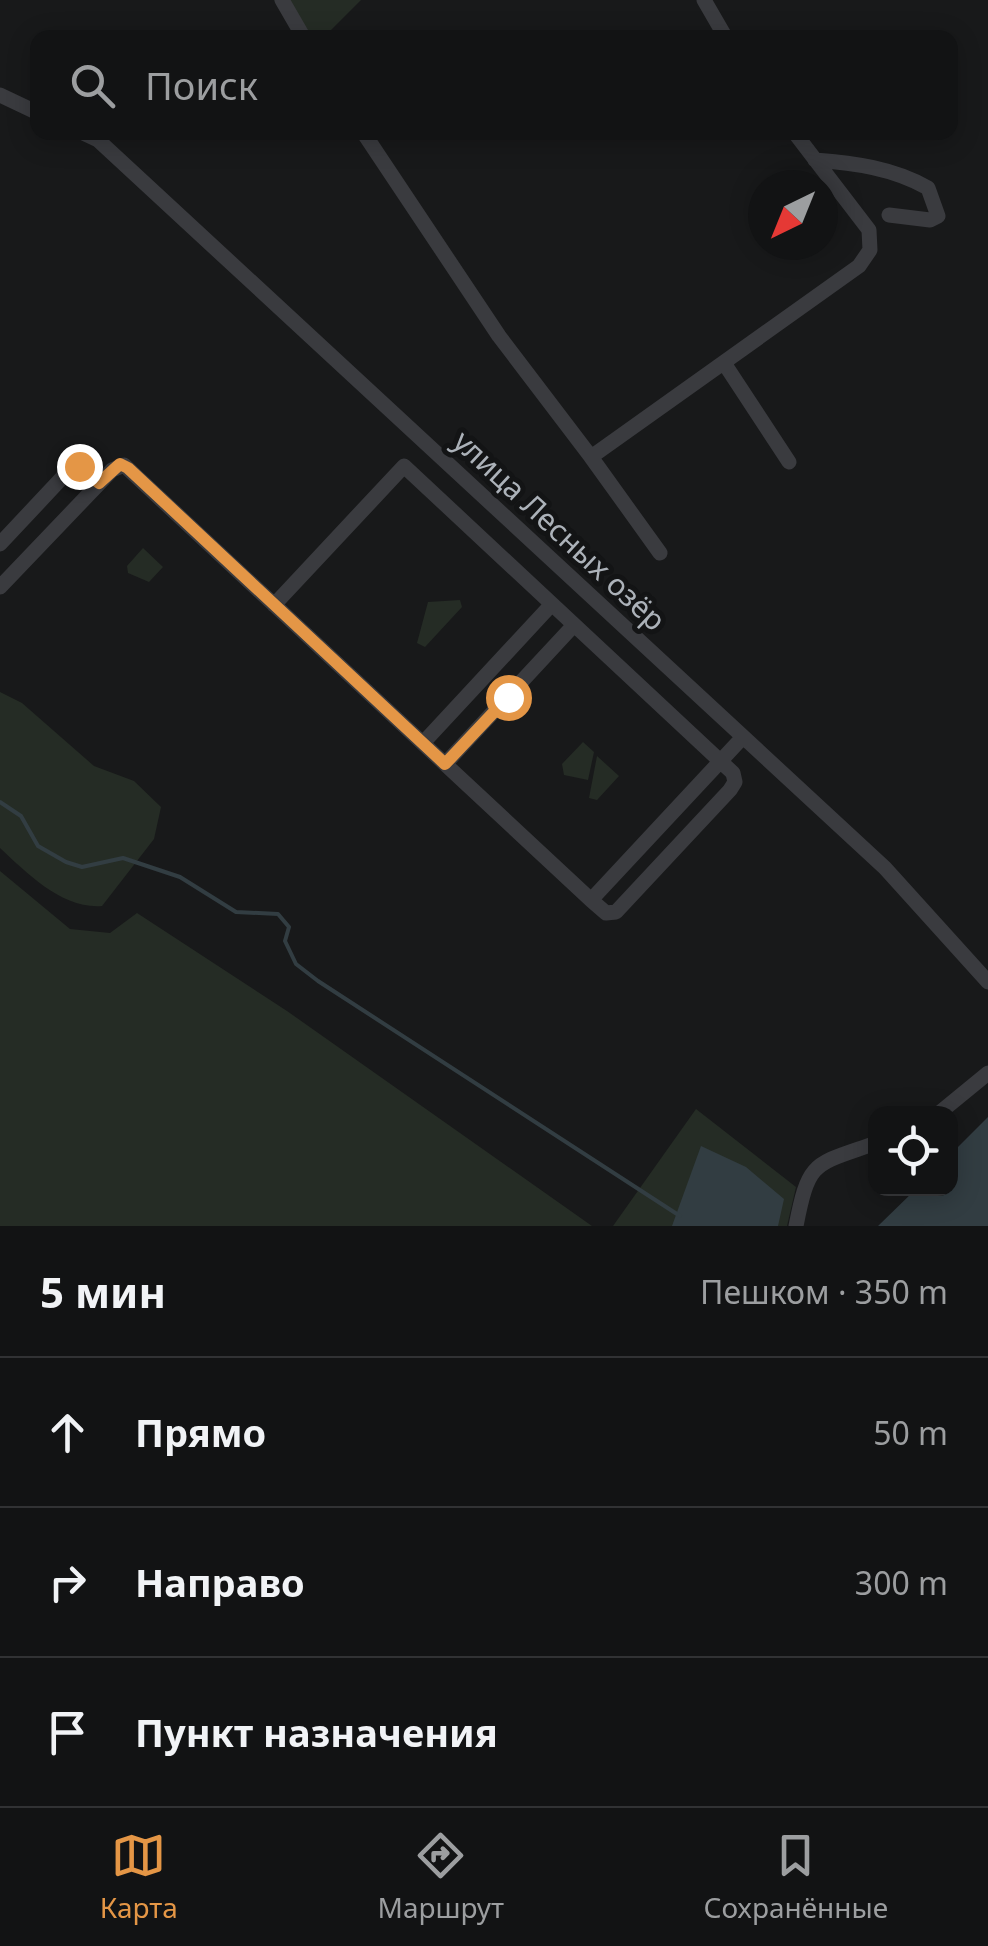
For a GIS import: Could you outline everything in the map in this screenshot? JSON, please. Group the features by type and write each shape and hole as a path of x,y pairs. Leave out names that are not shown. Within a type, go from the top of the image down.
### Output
{"street":[{"path":"282,0 299,30"},
{"path":"704,0 721,30"},
{"path":"0,95 30,108"},
{"name":"улица Лесных озёр","path":"98,140 885,868 988,982"},
{"path":"368,140 499,336 660,553"},
{"path":"590,458 859,266 870,250 869,230 800,140"},
{"path":"815,160 864,164 916,181 928,188 938,216 930,220 889,215"},
{"path":"724,362 789,462"},
{"path":"274,605 425,443"},
{"path":"0,587 99,483 120,464 128,468 591,900 606,913 616,912 730,790 735,778 404,466"},
{"path":"0,544 74,466 99,483"},
{"path":"423,743 552,604"},
{"path":"445,764 574,625"},
{"path":"591,900 743,737"},
{"path":"948,1106 988,1072"},
{"path":"796,1226 804,1182 818,1163 868,1146"}],"shaded area":[{"path":"274,0 361,0 331,30 293,30"},
{"path":"143,548 163,567 149,582 128,573 127,566"},
{"path":"460,600 462,607 425,647 417,643 428,602"},
{"path":"0,692 22,703 94,766 134,781 161,807 154,839 102,906 60,896 0,848"},
{"path":"583,742 594,752 588,780 564,775 562,764"},
{"path":"597,756 619,776 597,800 589,798"},
{"path":"0,871 70,929 110,933 137,913 287,1011 592,1226 0,1226"},
{"path":"696,1109 796,1187 787,1226 613,1226"},
{"path":"988,1117 988,1226 878,1226 909,1196 958,1196 958,1147"},
{"path":"701,1146 746,1167 784,1199 778,1226 672,1226"}],"waterway":[{"path":"0,802 21,816 38,846 66,862 82,867 123,858 180,877 236,912 278,914 289,927 285,941 296,964 318,981 680,1216"}],"route":[{"path":"79,466 99,483 120,464 128,468 445,764 508,697"}]}
